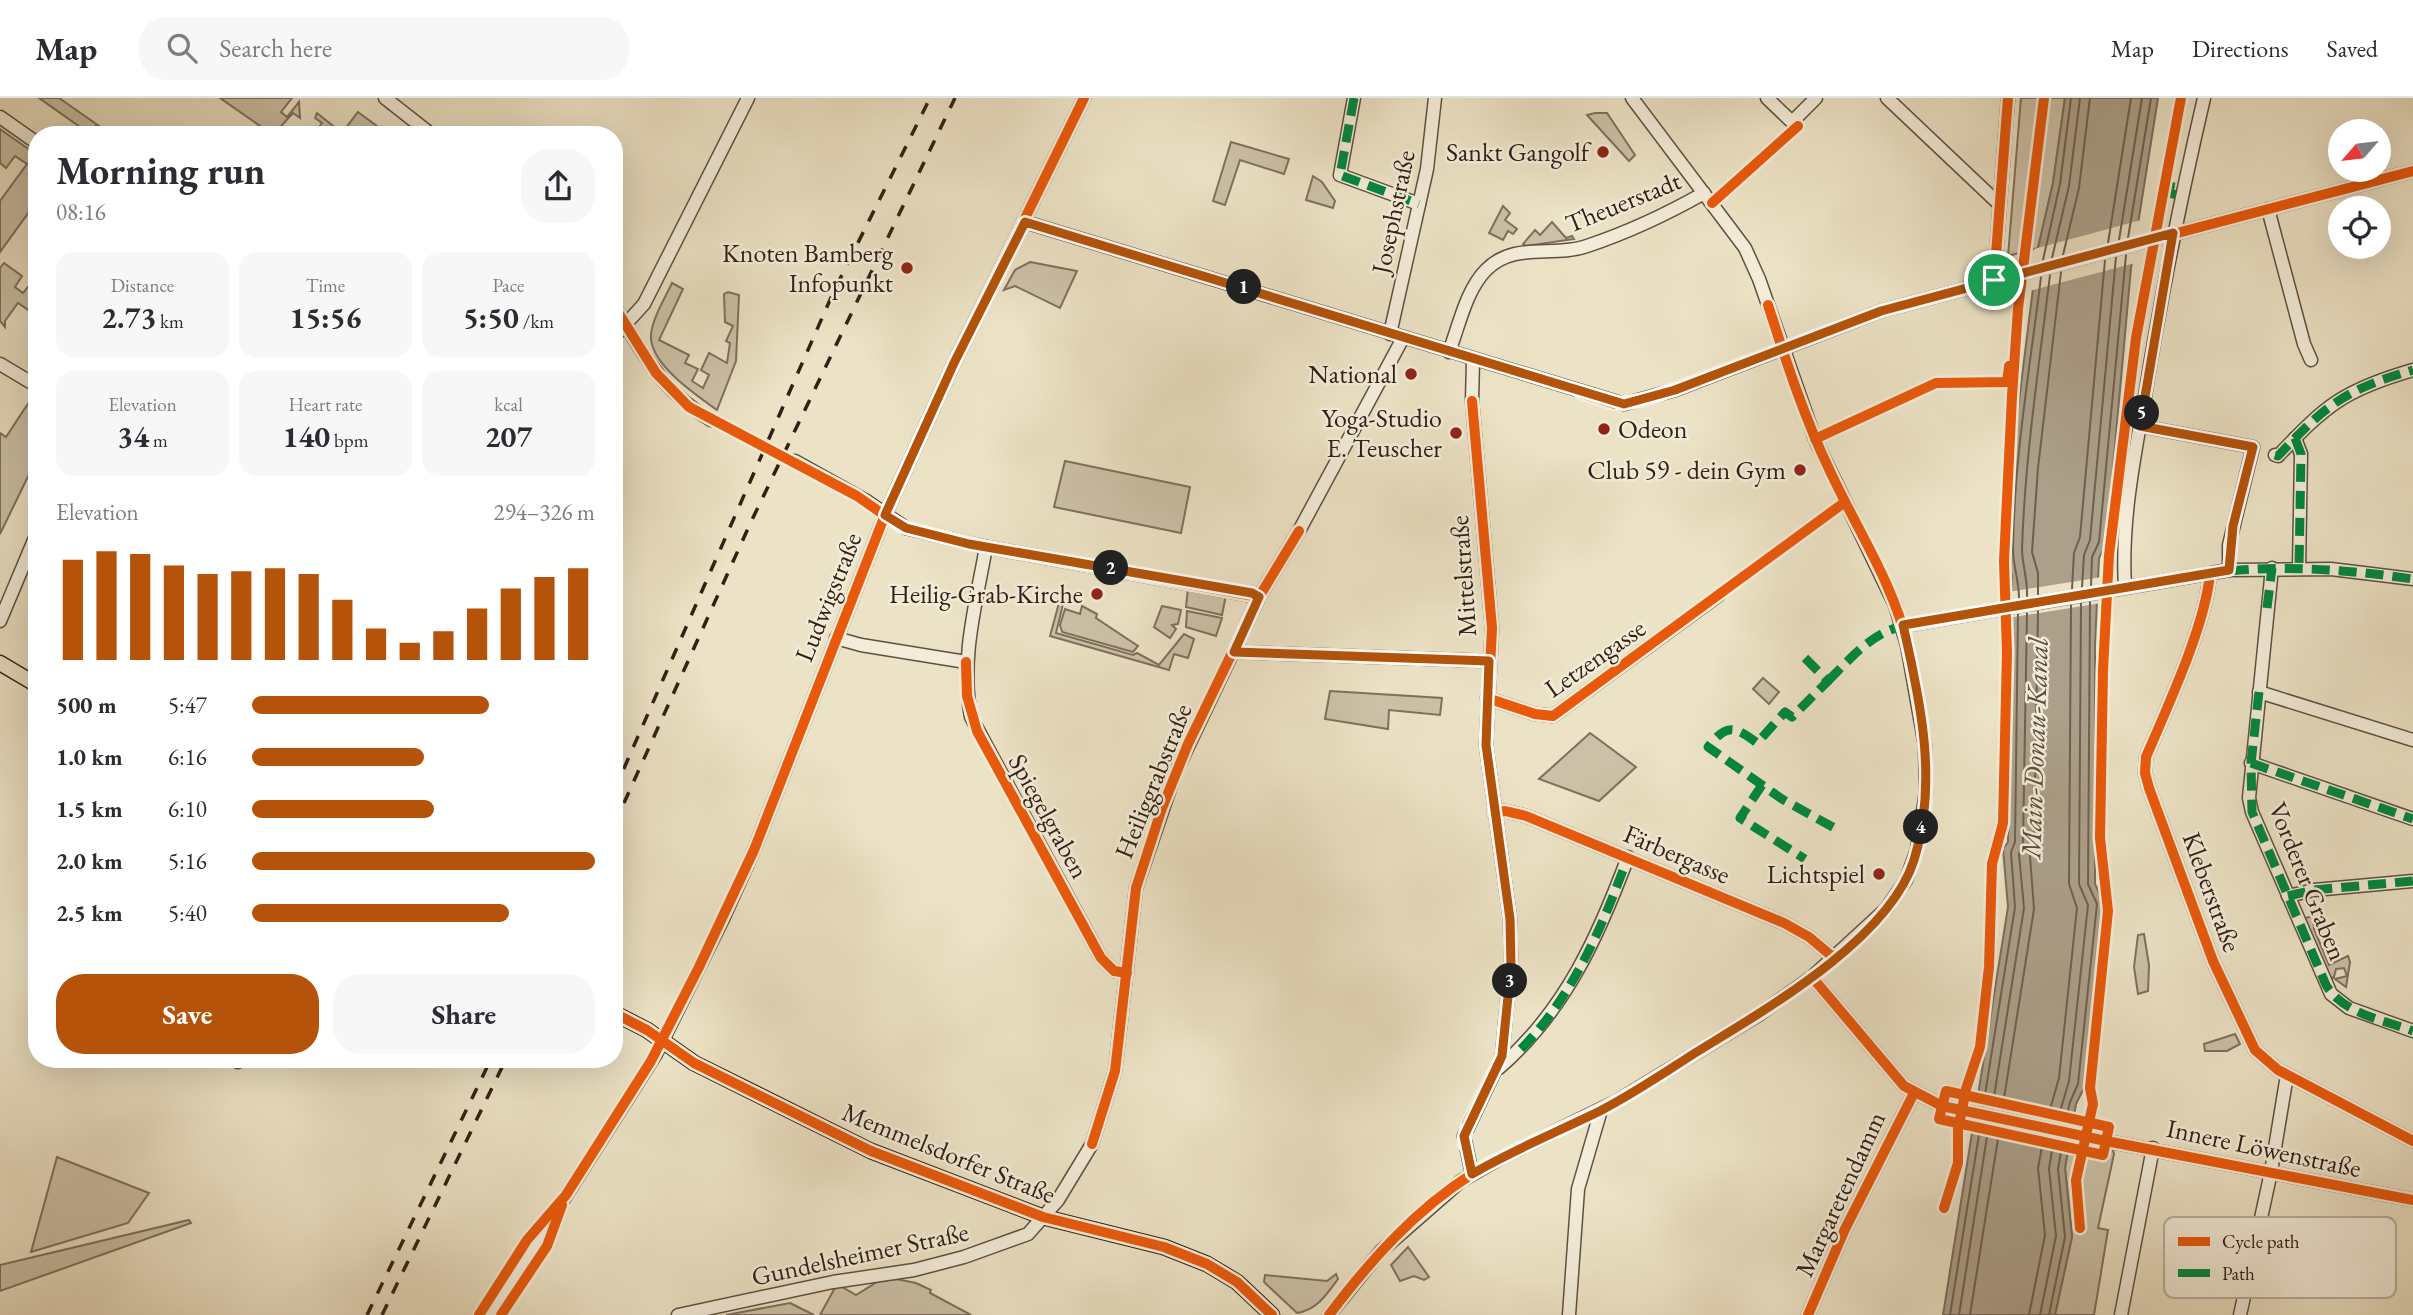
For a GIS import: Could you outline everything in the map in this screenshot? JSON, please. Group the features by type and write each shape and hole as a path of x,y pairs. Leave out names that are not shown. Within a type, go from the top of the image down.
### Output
{"main road":[{"path":"0,663 28,680"},
{"name":"Memmelsdorfer Straße","path":"623,1018 694,1063 871,1151 1043,1217 1183,1254 1237,1282 1272,1315"}],"street":[{"path":"385,98 421,126"},
{"path":"623,329 644,304 748,98"},
{"name":"Ludwigstraße","path":"490,1315 662,1042 754,850 885,515 954,363 1084,98"},
{"path":"1354,98 1340,175 1419,204"},
{"name":"Josephstraße","path":"1390,334 1429,155 1435,98"},
{"path":"1329,1315 1381,1251 1472,1174 1601,1110 1760,1014 1812,977 1886,909 1899,892 1913,862 1926,792 1923,726 1903,625 1815,439 1765,293 1745,248 1632,98"},
{"path":"1767,98 1792,122 1816,98"},
{"path":"1887,98 1999,204"},
{"path":"2000,279 1999,204 2008,98"},
{"path":"2119,587 2140,426 2173,233 2204,98"},
{"path":"0,117 28,137"},
{"path":"1025,222 1624,404 1650,399 1881,311 2413,171"},
{"name":"Theuerstadt","path":"1449,352 1479,278 1497,260 1515,253 1585,247 1703,193"},
{"path":"2268,209 2304,344 2311,360"},
{"path":"623,320 666,387 689,407 711,420"},
{"name":"Heiliggrabstraße","path":"1043,1217 1058,1200 1089,1150 1115,1071 1136,888 1158,819 1188,744 1259,597 1374,398 1404,338"},
{"name":"Mittelstraße","path":"1472,1174 1464,1136 1496,1070 1508,1021 1511,937 1486,745 1492,615 1471,387 1473,359"},
{"path":"0,364 28,381"},
{"path":"2274,455 2278,456 2336,400 2370,383 2413,370"},
{"path":"2140,426 2253,447 2233,526 2229,570"},
{"path":"2295,438 2301,454 2299,568"},
{"path":"795,461 865,500 906,528 986,547 1259,597"},
{"name":"Spiegelgraben","path":"986,547 966,662 967,696 976,732 1101,958 1114,971 1127,973"},
{"path":"0,621 28,554"},
{"name":"Vorderer Graben","path":"2272,568 2250,763 2252,812 2326,985 2338,1001 2413,1031"},
{"path":"1903,625 2229,570 2299,568 2413,579"},
{"name":"Kleberstraße","path":"2210,573 2204,606 2146,757 2145,773 2149,788 2231,1004 2262,1059 2287,1075 2413,1141"},
{"name":"Letzengasse","path":"1487,698 1535,714 1553,716 1719,595"},
{"path":"836,638 876,648 966,662"},
{"path":"1234,652 1489,661"},
{"path":"2259,692 2413,740"},
{"path":"2250,763 2413,819"},
{"name":"Färbergasse","path":"1494,813 1505,811 1526,816 1784,923 1810,937 1834,958"},
{"path":"1496,1070 1531,1039 1569,988 1594,942 1628,857"},
{"path":"2288,896 2326,888 2413,881"},
{"name":"Innere Löwenstraße","path":"1812,977 1899,1081 1914,1093 1942,1106 2106,1141 2413,1200"},
{"path":"2261,1217 2287,1075"},
{"name":"Margaretendamm","path":"1808,1315 1845,1229 1914,1093"},
{"path":"1569,1315 1578,1189 1601,1110"},
{"path":"2120,1315 2152,1148"},
{"name":"Gundelsheimer Straße","path":"678,1315 943,1263 1011,1242 1028,1234 1043,1217"}],"shaded area":[{"path":"39,98 59,98 99,126 79,126"},
{"path":"220,98 292,98 281,112 287,117 299,102 300,118 293,113 281,126 260,126"},
{"path":"2021,98 2065,98 2053,183 2038,248 2008,256"},
{"path":"358,112 377,126 347,126"},
{"path":"317,113 333,126 320,126 322,123 315,118"},
{"path":"1607,113 1635,155 1629,161 1587,115"},
{"path":"0,129 28,149 28,213 0,252 0,201 27,164 15,156 6,168 0,163"},
{"path":"1231,142 1289,159 1284,174 1240,160 1225,205 1213,201"},
{"path":"1313,176 1322,182 1335,201 1333,208 1306,200"},
{"path":"1503,206 1510,213 1505,220 1517,229 1513,234 1508,231 1503,240 1489,233"},
{"path":"1552,222 1566,238 1572,236 1574,239 1526,246 1523,244 1535,230 1540,235"},
{"path":"1030,262 1077,271 1060,308 1015,286 1004,290 1015,270"},
{"path":"4,263 22,276 15,287 23,293 28,287 28,310 18,303 5,321 5,327 0,321 0,268"},
{"path":"672,283 683,289 659,340 689,355 685,363 698,369 692,381 703,388 709,375 701,370 709,353 727,363 730,343 726,341 733,326 725,322 724,294 728,292 739,295 736,361 717,410 665,367 652,345 654,321"},
{"path":"28,404 28,476 0,534 0,433 6,437"},
{"path":"1065,461 1190,487 1181,533 1054,507"},
{"path":"1188,588 1226,595 1222,615 1186,607"},
{"path":"1059,603 1063,604 1056,633 1133,655 1137,653 1159,665 1184,634 1194,639 1188,658 1174,654 1169,670 1050,636"},
{"path":"1082,606 1097,614 1096,618 1138,646 1133,652 1062,632 1060,625 1065,609 1080,614"},
{"path":"1162,606 1181,610 1178,624 1172,625 1176,629 1170,638 1154,627"},
{"path":"1187,611 1222,618 1216,636 1186,627"},
{"path":"1763,678 1779,692 1769,704 1753,689"},
{"path":"1330,691 1442,698 1440,715 1389,710 1388,729 1325,719"},
{"path":"1590,733 1636,767 1599,801 1539,779"},
{"path":"2313,916 2314,929 2329,965 2348,956 2350,962 2346,987 2335,979 2347,976 2344,968 2336,969 2334,977 2327,979 2302,919"},
{"path":"2144,934 2149,965 2148,991 2138,994 2134,967 2138,935"},
{"path":"2235,1034 2240,1044 2227,1051 2205,1051 2204,1044"},
{"path":"2071,1132 2110,1138 2114,1154 2098,1228 2108,1230 2094,1315 2055,1315 2072,1237 2065,1168"},
{"path":"57,1157 149,1193 128,1223 31,1252"},
{"path":"189,1220 191,1223 0,1291 0,1265"},
{"path":"1408,1247 1429,1277 1424,1280 1414,1276 1400,1281 1391,1265"},
{"path":"1336,1274 1338,1279 1321,1301 1310,1309 1297,1313 1264,1282 1265,1275 1327,1281"},
{"path":"896,1279 916,1283 931,1290 930,1293 971,1315 820,1315 837,1284 856,1295 877,1282"},
{"path":"790,1303 814,1315 726,1315"}],"water":[{"name":"Main-Donau-Kanal","path":"2065,98 2158,98 2131,268 2106,545 2099,558 2095,645 2095,884 2104,902 2085,1086 2076,1104 2065,1168 2072,1237 2055,1315 1943,1315 2008,907 2003,849 2008,842 2012,576 2006,555 2011,465 2038,248 2053,183"}],"pier":[{"path":"2141,220 2135,263 2029,291 2034,249"},
{"path":"2102,577 2101,603 2008,618 2008,592"},
{"path":"1975,1095 2077,1117 2076,1123 1974,1101"},
{"path":"1973,1104 2076,1126 2073,1142 1971,1120"},
{"path":"1970,1123 2072,1145 2071,1152 1969,1130"}],"tunnel":[{"path":"711,420 795,461"}],"railway":[{"path":"623,771 833,293 930,98"},
{"path":"623,805 750,524 955,98"},
{"path":"367,1315 487,1068"},
{"path":"382,1315 502,1068"}],"marked path":[{"path":"1354,98 1340,175 1419,204"},
{"path":"2171,182 2169,193 2181,196"},
{"path":"2275,455 2278,456 2338,401 2389,377 2413,370"},
{"path":"2295,438 2301,454 2299,568"},
{"path":"2229,570 2229,545 2253,447"},
{"path":"2267,608 2272,568"},
{"path":"2204,574 2256,569 2308,569 2413,579"},
{"path":"1828,681 1871,641 1891,629 1903,626"},
{"path":"1805,658 1828,681 1792,717 1785,712 1757,743 1742,733 1731,730 1720,734 1708,747 1782,799 1838,830"},
{"path":"2259,692 2251,763 2252,812 2326,985 2333,995 2353,1009 2413,1031"},
{"path":"2251,763 2413,819"},
{"path":"1762,785 1740,818 1805,859"},
{"path":"1521,1049 1556,1006 1585,959 1628,857"},
{"path":"2288,896 2314,890 2413,881"}],"cycle path":[{"path":"479,1315 527,1240 566,1195 651,1061 699,967 754,850 885,515 954,363 1084,98"},
{"path":"1994,280 2008,98"},
{"path":"1944,1208 1958,1163 1958,1130 1966,1089 1980,1047 1989,967 1992,864 2003,823 2007,652 2004,561 2012,396 2018,309 2044,98"},
{"path":"2080,1228 2076,1180 2093,1104 2090,1088 2108,911 2100,838 2103,670 2109,555 2136,338 2181,98"},
{"path":"1712,203 1798,126"},
{"path":"1581,393 1615,404 1645,400 1881,311 2413,171"},
{"path":"1329,1315 1394,1238 1451,1188 1502,1157 1633,1092 1816,975 1874,924 1896,896 1912,866 1925,812 1927,784 1923,729 1908,647 1894,601 1811,429 1768,305"},
{"path":"623,320 656,373 689,407 857,496 900,526 986,547 1259,597"},
{"path":"1815,439 1936,383 2007,382 2009,366"},
{"path":"1464,1144 1467,1124 1502,1056 1511,959 1510,919 1486,745 1492,628 1472,401"},
{"path":"1487,698 1535,714 1553,716 1845,502"},
{"path":"1092,1144 1115,1071 1136,888 1162,808 1188,744 1259,597 1299,531"},
{"path":"1903,626 2210,573 2194,641 2146,757 2145,773 2149,788 2213,961 2255,1050 2278,1070 2413,1141"},
{"path":"1234,652 1489,661"},
{"path":"966,662 967,696 977,731 1101,958 1114,971 1127,973"},
{"path":"1494,813 1505,811 1526,816 1784,923 1809,937 1834,958"},
{"path":"1812,977 1904,1086 1942,1106 2106,1141 2413,1200"},
{"path":"623,1018 647,1030 694,1063 871,1151 1043,1217 1164,1247 1207,1264 1237,1282 1272,1315"},
{"path":"1946,1091 2109,1127 2103,1155 1939,1119 1946,1091"},
{"path":"1808,1315 1845,1229 1914,1093"},
{"path":"501,1315 547,1246 562,1205"}],"place":[{"name":"Sankt Gangolf","path":"1603,152"},
{"name":"Knoten Bamberg Infopunkt","path":"907,268"},
{"name":"National","path":"1411,374"},
{"name":"Odeon","path":"1604,429"},
{"name":"Yoga-Studio E. Teuscher","path":"1456,433"},
{"name":"Club 59 - dein Gym","path":"1800,470"},
{"name":"Heilig-Grab-Kirche","path":"1097,594"},
{"name":"Lichtspiel","path":"1879,874"}],"route":[{"path":"1025,222 1615,404 1633,404 1675,390 1881,311 1994,280 2173,233 2140,426 2253,447 2229,545 2229,570 1903,625 1923,726 1926,792 1921,831 1913,862 1906,880 1886,909 1812,977 1760,1014 1601,1110 1472,1174 1466,1156 1464,1136 1467,1124 1502,1056 1509,1009 1511,967 1510,919 1486,745 1489,661 1234,652 1259,597 1252,593 969,544 906,528 885,515 954,363 1025,222"}]}
